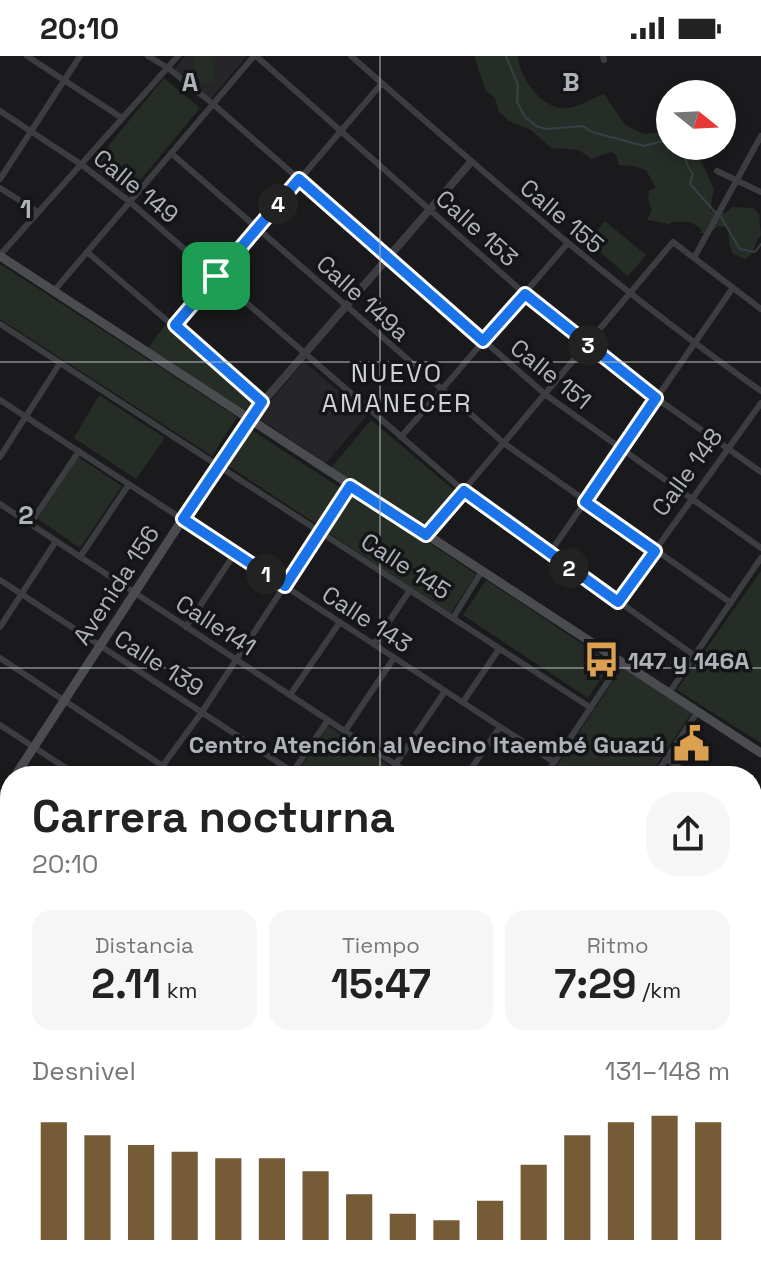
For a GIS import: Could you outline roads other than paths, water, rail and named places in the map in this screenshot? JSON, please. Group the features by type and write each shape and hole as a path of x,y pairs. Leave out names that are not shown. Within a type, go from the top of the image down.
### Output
{"main road":[{"path":"0,256 761,753"},
{"name":"Avenida 156","path":"21,766 248,419"}],"street":[{"path":"27,56 122,118"},
{"path":"0,179 80,56"},
{"name":"Calle 151","path":"148,56 213,104 546,395 761,548"},
{"path":"0,256 178,56"},
{"path":"53,292 255,56"},
{"name":"Calle 153","path":"255,56 587,345 761,472"},
{"name":"Calle 155","path":"351,56 567,244 694,344 761,391"},
{"path":"175,325 382,83"},
{"name":"Calle 149","path":"0,111 82,165 130,202 464,491 695,656"},
{"path":"694,258 761,136"},
{"name":"Calle 149a","path":"171,153 505,444 731,603"},
{"name":"Avenida 156","path":"248,419 471,162"},
{"path":"717,171 761,192"},
{"path":"0,188 38,212"},
{"path":"426,535 673,242 761,309"},
{"path":"401,437 567,244"},
{"path":"87,252 262,402"},
{"path":"549,554 732,289"},
{"name":"Calle 145","path":"0,324 591,708"},
{"path":"0,457 60,363"},
{"name":"Calle 143","path":"0,400 554,762"},
{"name":"Calle 148","path":"618,602 761,403"},
{"path":"30,524 79,451"},
{"path":"80,557 129,484"},
{"path":"0,658 164,766 350,486"},
{"name":"Calle141","path":"0,504 395,765"},
{"path":"0,627 56,541"},
{"path":"186,627 235,553"},
{"path":"669,693 761,558"},
{"path":"453,618 482,571"},
{"name":"Calle 139","path":"0,580 281,766"},
{"path":"374,644 410,590"},
{"path":"290,695 340,622"},
{"path":"463,702 499,649"},
{"path":"345,731 394,658"},
{"path":"551,766 621,662"},
{"path":"395,765 445,691"},
{"path":"661,766 698,711"},
{"path":"300,766 328,720"},
{"path":"0,725 62,766"},
{"path":"473,766 500,727"},
{"path":"666,759 677,766"}],"waterway":[{"path":"506,56 518,85 517,102 525,117 536,126 546,129 583,126 592,132 644,146 656,143"},
{"path":"686,160 693,174 690,184 716,213"},
{"path":"721,217 740,249 755,252 761,244"}],"place":[{"name":"147 y 146A","path":"602,660"},
{"name":"Centro Atención al Vecino Itaembé Guazú","path":"691,744"}],"district":[{"name":"NUEVO AMANECER","path":"397,388"}]}
